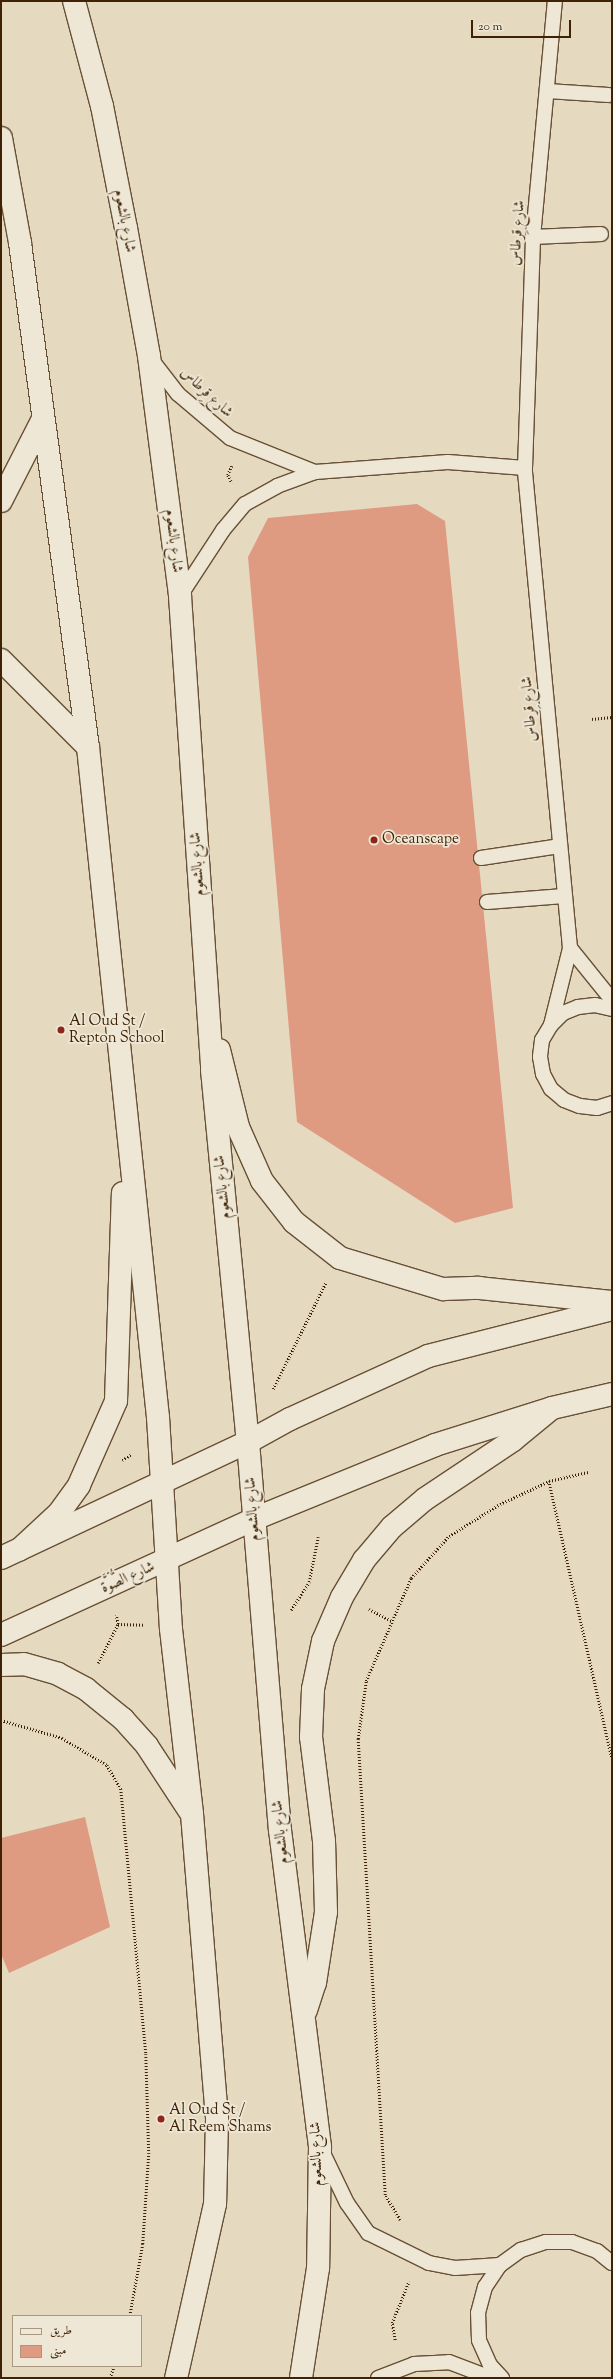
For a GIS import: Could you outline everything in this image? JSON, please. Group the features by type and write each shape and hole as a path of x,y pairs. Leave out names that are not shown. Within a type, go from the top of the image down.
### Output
{"main road":[{"name":"شارع بالشعوم","path":"74,1 102,106 148,356 180,596 208,1024 248,1442 280,1830 320,2147 318,2268 301,2378"},
{"path":"1,138 20,243 42,421 88,747 158,1417 171,1629 192,1814 217,2119 216,2204 176,2378"},
{"path":"1,501 42,421"},
{"path":"1,660 88,747"},
{"path":"208,1024 224,1060 238,1127 262,1181 294,1222 340,1258 443,1289 479,1288 612,1302"},
{"path":"10,1554 59,1513 79,1485 116,1401 126,1116"},
{"path":"10,1554 161,1481 248,1442 290,1419 428,1356 612,1309"},
{"name":"شارع الصُّوَّة","path":"1,1635 167,1561 254,1519 435,1445 552,1408 612,1394"},
{"path":"304,2016 315,1983 326,1912 324,1841 311,1737 313,1689 323,1642 342,1597 364,1560 392,1527 425,1499 513,1440 552,1408"},
{"path":"1,1665 24,1664 58,1674 86,1689 123,1719 147,1746 192,1814"}],"lane":[{"name":"شارع قِرطاس","path":"551,1025 570,948 559,846 526,468 533,237 555,1"},
{"path":"547,91 609,95"},
{"path":"533,237 601,234"},
{"name":"شارع قِرطاس","path":"148,356 178,394 230,438 315,472"},
{"name":"شارع قِرطاس","path":"180,596 223,530 245,504 277,486 315,472 448,462 526,468"},
{"path":"481,858 559,846"},
{"path":"487,902 564,896"},
{"path":"570,948 612,1000"},
{"path":"612,1009 595,1005 578,1006 563,1014 551,1025 542,1040 540,1057 543,1074 551,1089 564,1100 580,1106 597,1108 612,1103"},
{"path":"320,2147 347,2203 368,2233 429,2263 455,2268 500,2265"},
{"path":"502,2378 490,2365 479,2340 478,2313 485,2287 500,2265 521,2250 546,2242 572,2242 597,2251 612,2263"},
{"path":"378,2378 414,2364 449,2362 491,2378"}],"path":[{"path":"234,462 228,475 235,488"},
{"path":"592,719 612,717"},
{"path":"273,1389 330,1276"},
{"path":"119,1462 133,1453"},
{"path":"401,2222 385,2195 358,1739 366,1681 411,1578 449,1536 500,1504 548,1481 588,1472"},
{"path":"548,1481 612,1758"},
{"path":"288,1615 309,1582 318,1537"},
{"path":"363,1606 392,1621"},
{"path":"95,1670 118,1624 115,1611"},
{"path":"118,1624 148,1625"},
{"path":"1,1720 62,1738 107,1765 121,1789 146,2054 149,2153 143,2244 130,2315"},
{"path":"395,2340 392,2324 410,2278"},
{"path":"110,2378 114,2367"}],"building":[{"name":"Oceanscape","path":"417,504 445,521 513,1208 455,1223 297,1122 248,557 268,518"},
{"path":"85,1817 110,1927 9,1973 1,1954 1,1838"}],"place":[{"name":"Oceanscape","path":"374,840"},
{"name":"Al Oud St / Repton School","path":"61,1030"},
{"name":"Al Oud St / Al Reem Shams","path":"161,2119"}]}
